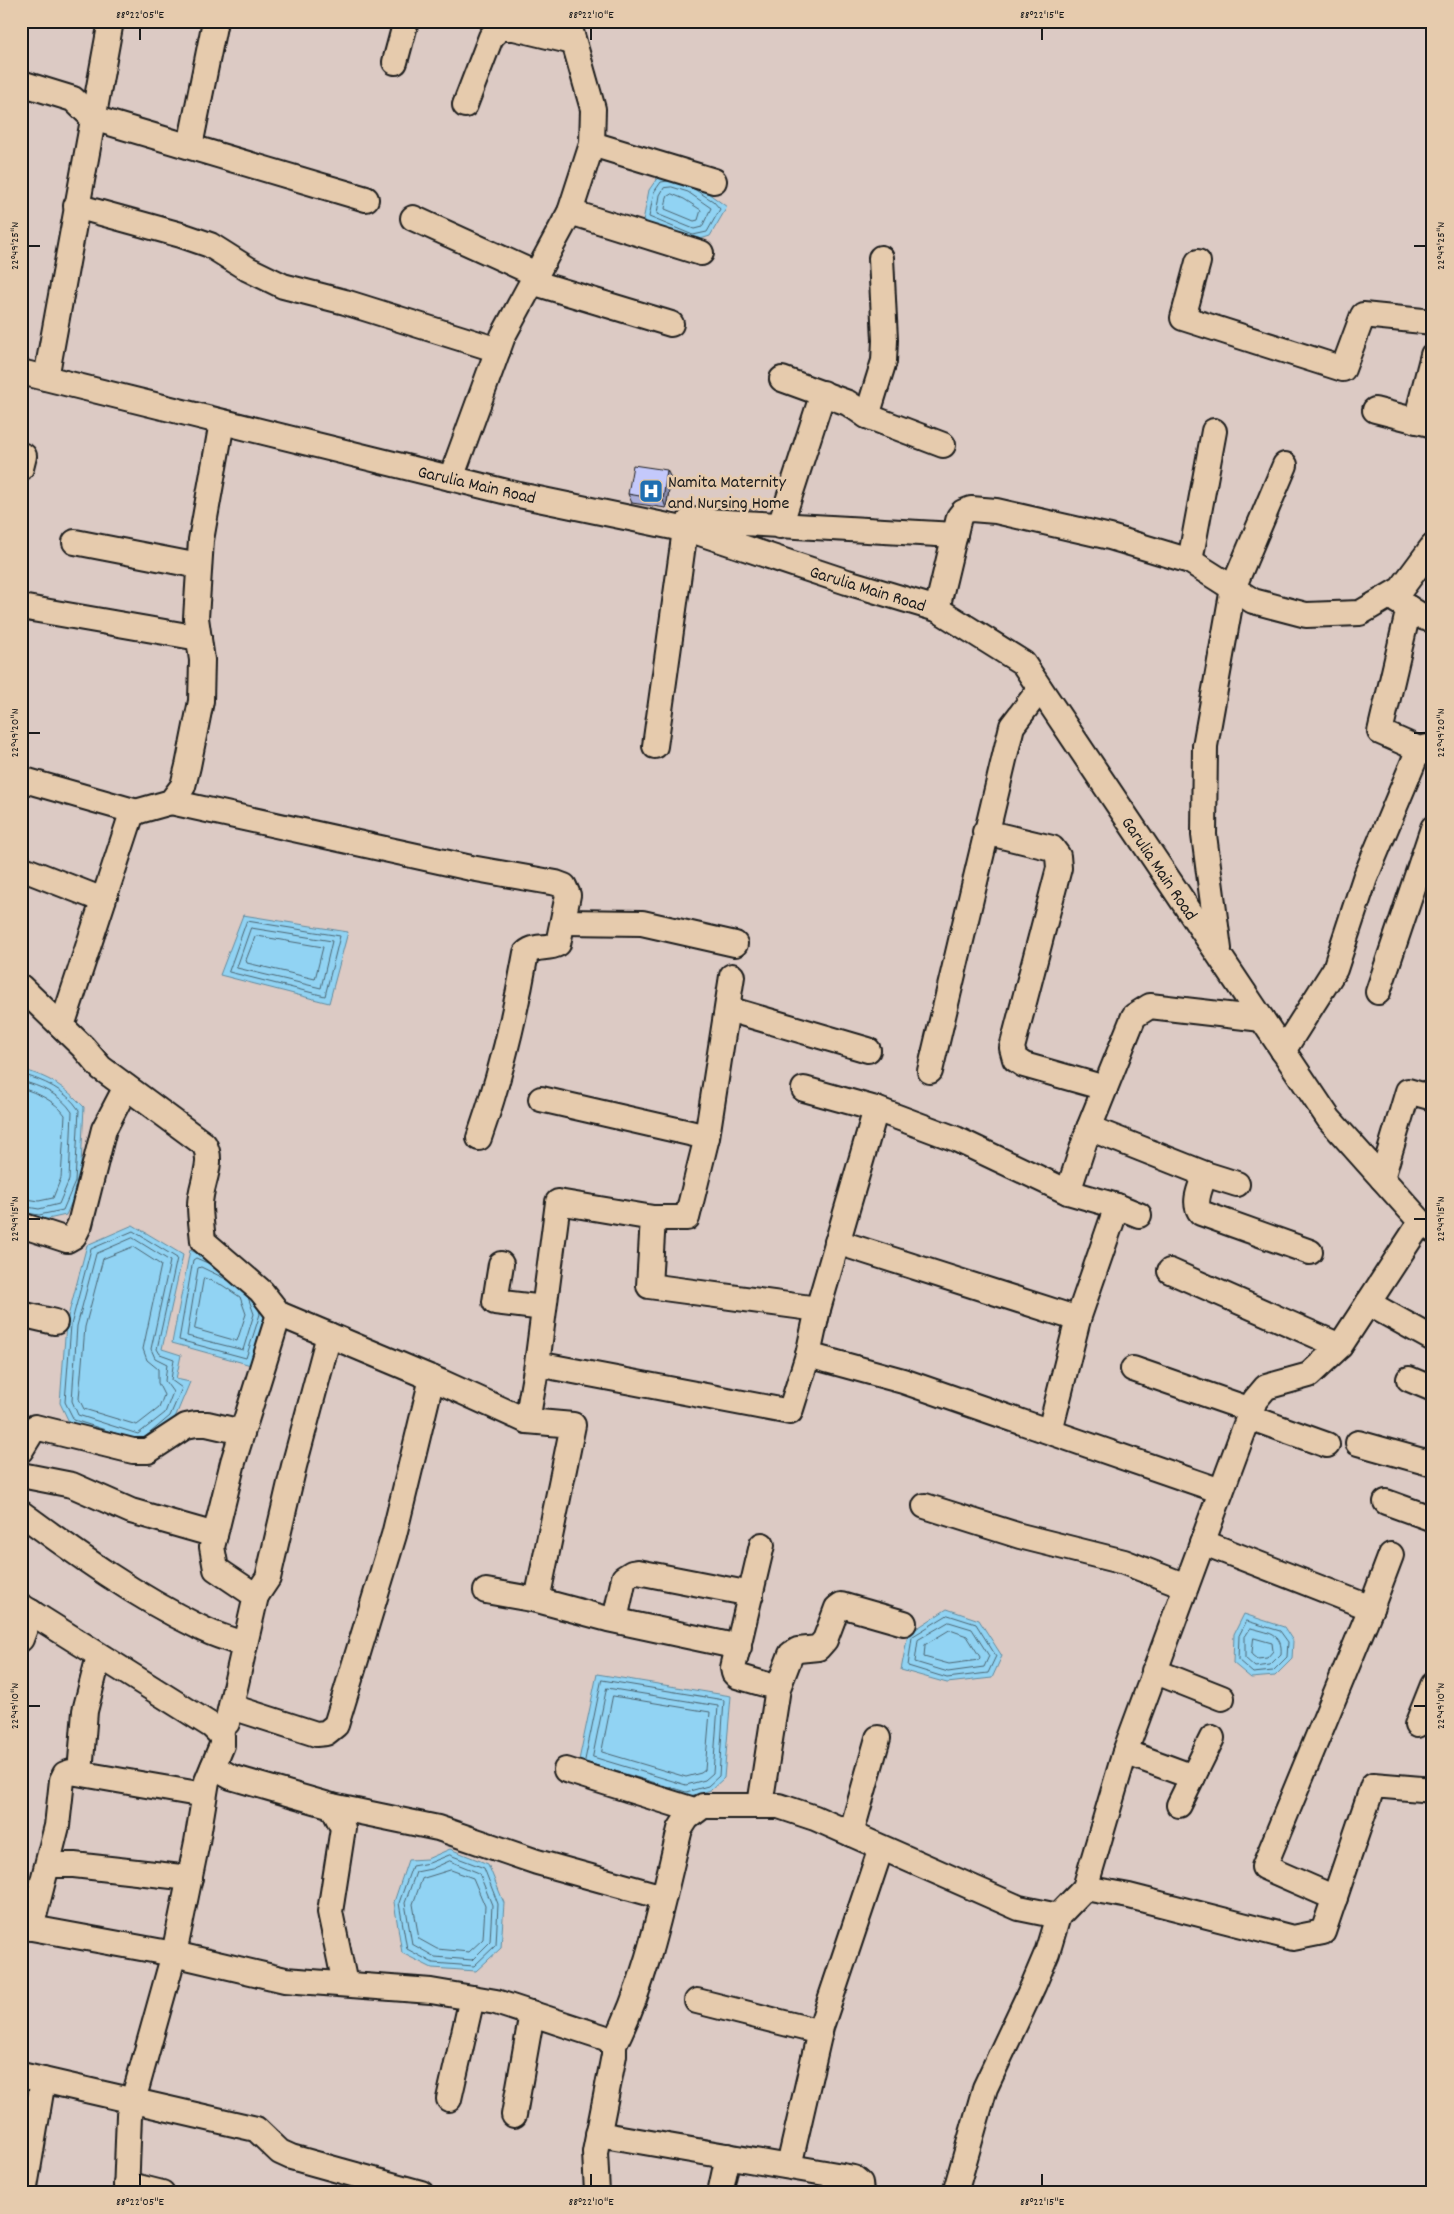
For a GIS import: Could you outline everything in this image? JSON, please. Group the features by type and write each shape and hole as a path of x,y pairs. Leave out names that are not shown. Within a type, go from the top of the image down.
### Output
{"street":[{"path":"46,378 111,21"},
{"path":"190,146 215,21"},
{"path":"395,62 406,21"},
{"path":"451,478 503,336 570,212 592,144 593,109 571,32 500,28 491,37 465,105"},
{"path":"21,83 73,99 93,118 366,198"},
{"path":"592,144 714,181"},
{"path":"76,206 210,245 248,269 283,286 345,302 498,350"},
{"path":"570,212 701,253"},
{"path":"413,218 534,278 671,324"},
{"path":"867,416 884,361 885,340 881,258"},
{"path":"1198,262 1183,318 1343,369 1363,315 1433,322"},
{"path":"1375,410 1424,423 1433,355"},
{"name":"Garulia Main Road","path":"21,372 519,495 675,527 938,609 1023,664 1329,1119 1427,1226"},
{"path":"782,379 848,403 867,416 943,445"},
{"path":"780,526 822,393"},
{"path":"171,802 183,786 200,701 202,660 196,618 200,540 222,422"},
{"path":"1190,562 1214,431"},
{"path":"1219,956 1204,835 1203,782 1208,728 1233,588 1285,465"},
{"path":"938,609 959,517 971,509 996,511 1110,537 1190,562 1253,601 1306,615 1360,613 1401,589 1433,546"},
{"path":"655,746 675,527 685,520 955,535"},
{"path":"75,542 199,566"},
{"path":"1389,596 1433,620"},
{"path":"21,607 199,638"},
{"path":"1283,1051 1335,969 1364,878 1426,748 1380,732 1409,608"},
{"path":"930,1071 985,832 1012,726 1040,689"},
{"path":"21,779 137,812"},
{"path":"62,1026 132,813 171,802 462,866 556,883 564,886 568,895 558,944 550,948 539,946 526,953 517,1005 500,1070 479,1138"},
{"path":"1378,992 1433,828"},
{"path":"985,832 1052,848 1058,856 1059,868 1012,1048 1015,1059 1024,1065 1105,1088"},
{"path":"21,868 103,900"},
{"path":"564,922 642,923 735,944"},
{"path":"527,1420 537,1364 558,1202 653,1218 687,1218 707,1138 732,976"},
{"path":"21,987 62,1026 101,1068 204,1144 209,1152 209,1162 201,1186 200,1206 203,1241 261,1291 279,1314 527,1420 573,1425 537,1600"},
{"path":"1068,1192 1089,1128 1134,1016 1150,1006 1262,1019"},
{"path":"728,1009 868,1050"},
{"path":"21,1225 67,1240 74,1236 80,1224 104,1129 126,1087"},
{"path":"804,1090 876,1109 956,1139 1068,1192 1128,1210 1078,1319 1050,1431"},
{"path":"1382,1178 1408,1091 1433,1098"},
{"path":"541,1099 707,1138"},
{"path":"537,1364 790,1412 808,1355 818,1310 876,1109"},
{"path":"1089,1128 1205,1174 1237,1184"},
{"path":"1205,1174 1197,1202 1197,1208 1201,1214 1310,1252"},
{"path":"653,1218 649,1286 818,1310"},
{"path":"955,2193 985,2088 1033,1986 1047,1953 1058,1916 1085,1888 1125,1752 1255,1400 1266,1387 1309,1375 1340,1346 1368,1303 1427,1226"},
{"path":"838,1242 1078,1319"},
{"path":"501,1264 495,1302 544,1308"},
{"path":"1170,1271 1340,1346"},
{"path":"1368,1303 1433,1339"},
{"path":"21,1314 55,1322"},
{"path":"256,1596 216,1570 212,1547 242,1432 279,1314"},
{"path":"162,2193 126,2188 129,2115 174,1954 207,1781 222,1745 222,1736 232,1707 256,1596 268,1578 294,1466 330,1335"},
{"path":"808,1355 903,1381 1221,1491"},
{"path":"1133,1369 1250,1413 1327,1445"},
{"path":"232,1707 316,1734 326,1733 336,1725 394,1535 432,1378"},
{"path":"1409,1378 1433,1389"},
{"path":"21,1450 35,1426 133,1451 148,1451 186,1426 207,1424 242,1432"},
{"path":"1358,1443 1433,1464"},
{"path":"21,1475 72,1485 131,1511 215,1535"},
{"path":"1386,1502 1433,1519"},
{"path":"925,1506 1020,1536 1124,1562 1186,1586"},
{"path":"21,1512 87,1562 158,1605 200,1628 245,1645"},
{"path":"1202,1542 1371,1608"},
{"path":"762,1545 733,1668 737,1676 778,1688"},
{"path":"1335,1898 1264,1866 1371,1608 1391,1555"},
{"path":"615,1620 624,1578 632,1573 638,1572 751,1594"},
{"path":"486,1591 537,1600 615,1620 739,1647"},
{"path":"760,1805 778,1688 791,1654 798,1650 818,1648 825,1640 841,1605 904,1623"},
{"path":"21,1639 26,1609 212,1726 222,1736"},
{"path":"80,1773 85,1711 99,1656"},
{"path":"1154,1671 1222,1698"},
{"path":"1417,1725 1433,1686"},
{"path":"851,1834 878,1738"},
{"path":"1179,1805 1212,1738"},
{"path":"1125,1752 1193,1777"},
{"path":"213,1767 231,1777 332,1806 438,1828 537,1862 663,1897"},
{"path":"566,1770 694,1810"},
{"path":"204,1795 80,1773 71,1772 65,1774 62,1780 57,1826 48,1865 26,1927 174,1954 285,1980 432,1991 496,2002 606,2038 614,2045"},
{"path":"1085,1888 1129,1896 1293,1938 1323,1932 1373,1785 1433,1790"},
{"path":"332,1806 344,1828 330,1912 345,1984"},
{"path":"596,2193 595,2152 614,2045 627,2019 648,1957 680,1829 694,1810 703,1806 779,1806 815,1818 1019,1908 1058,1916"},
{"path":"789,2166 820,2032 881,1848"},
{"path":"48,1865 74,1865 190,1878"},
{"path":"449,2099 472,1998"},
{"path":"697,2001 820,2032"},
{"path":"514,2115 532,2013"},
{"path":"24,2193 32,2077 256,2129 280,2152 292,2157 417,2192"},
{"path":"598,2134 854,2178 860,2183 861,2193"},
{"path":"720,2193 728,2156"}],"water":[{"path":"673,175 693,182 727,207 710,236 694,241 643,221 649,190 658,177"},
{"path":"243,915 348,932 329,1003 220,975"},
{"path":"21,1069 56,1083 70,1093 84,1107 80,1183 66,1215 39,1221 21,1216"},
{"path":"133,1225 183,1255 162,1349 181,1355 176,1379 190,1382 174,1420 141,1446 70,1424 60,1403 66,1324 87,1245"},
{"path":"190,1250 231,1268 266,1313 251,1365 172,1343"},
{"path":"947,1609 979,1620 1002,1656 992,1678 947,1683 901,1670 908,1634"},
{"path":"1244,1614 1284,1627 1293,1641 1292,1659 1275,1676 1251,1678 1233,1663 1234,1634"},
{"path":"597,1674 731,1696 724,1778 711,1790 686,1797 578,1765"},
{"path":"450,1849 488,1864 504,1903 501,1948 476,1971 432,1968 402,1953 394,1902 408,1860 427,1859"}],"building":[{"path":"633,465 667,470 663,500 628,494"}],"place":[{"name":"Namita Maternity and Nursing Home","path":"651,491"}]}
